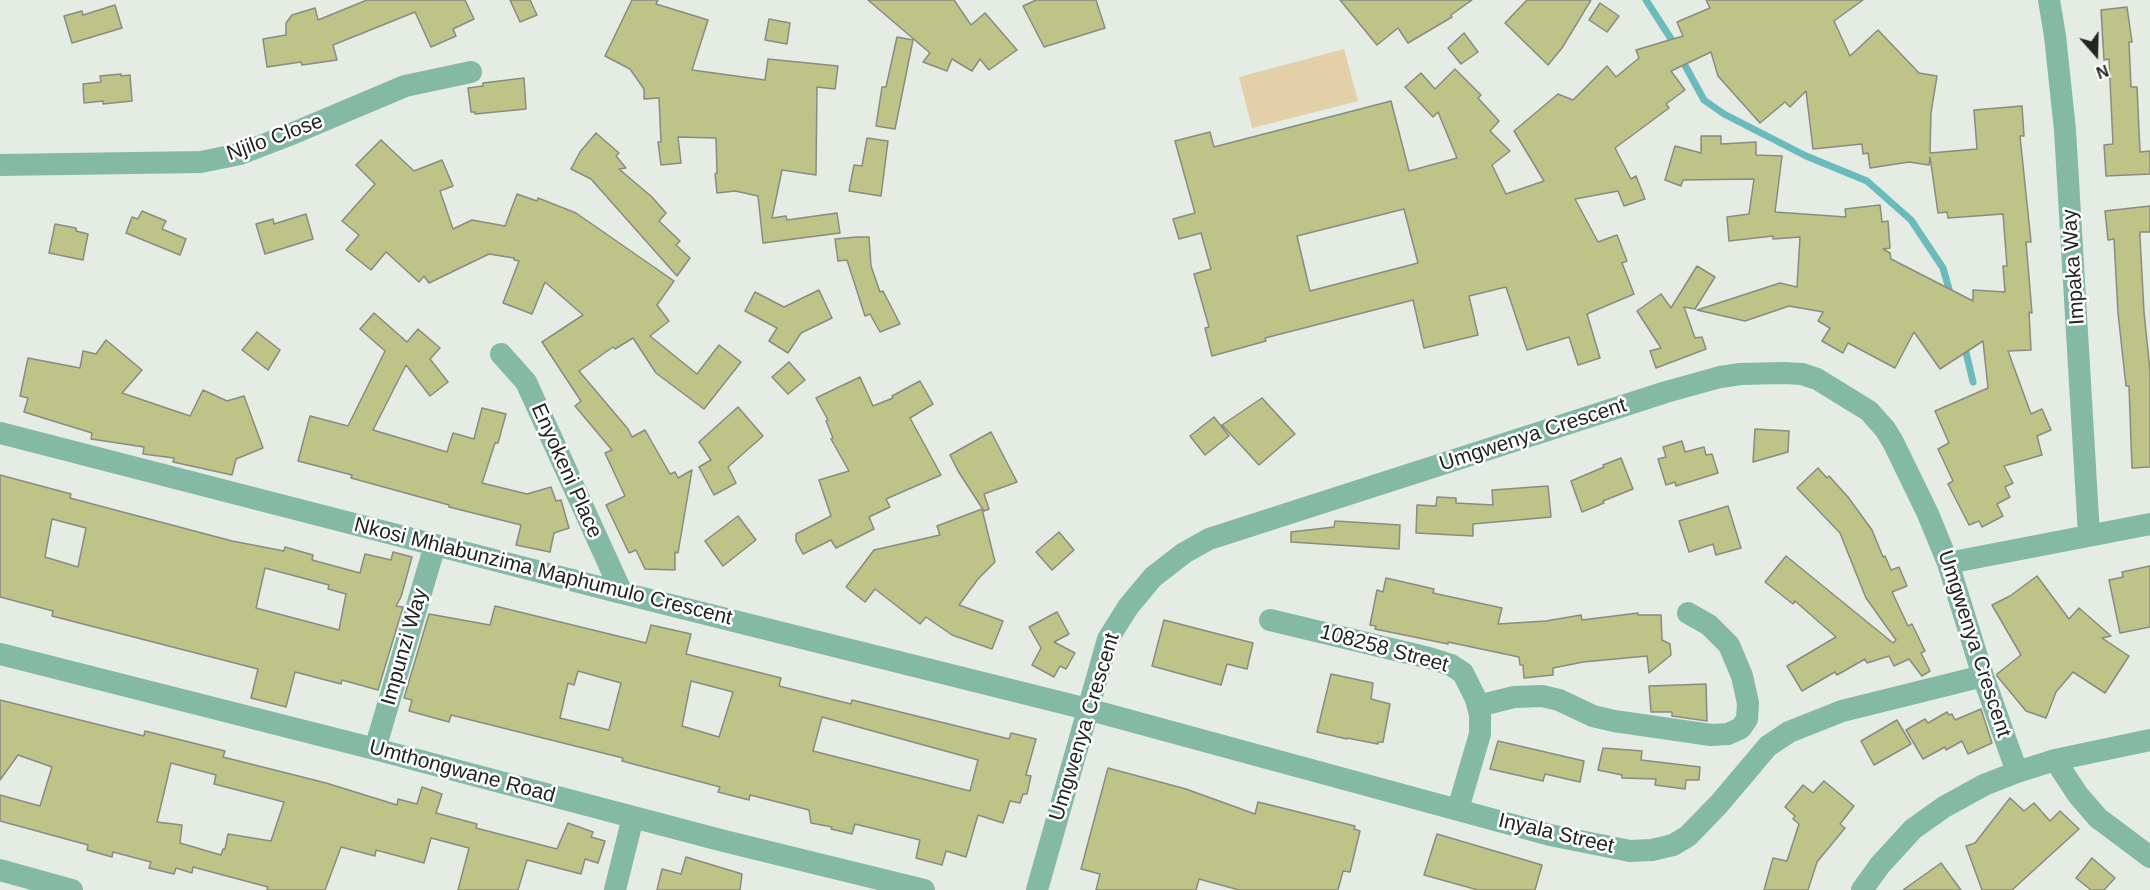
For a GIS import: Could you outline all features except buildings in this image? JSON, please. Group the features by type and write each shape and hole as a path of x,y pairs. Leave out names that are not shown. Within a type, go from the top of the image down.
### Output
{"street":[{"name":"Impaka Way","path":"2049,0 2065,130 2089,535"},
{"name":"Njilo Close","path":"0,165 201,162 240,154 405,86 471,72"},
{"name":"Enyokeni Place","path":"501,354 526,382 622,593"},
{"name":"Umgwenya Crescent","path":"1037,890 1108,639 1128,607 1153,577 1184,553 1237,530 1647,398 1720,377 1766,373 1802,374 1817,379 1869,411 1893,442 1928,514 1948,563 1983,676 2017,772"},
{"name":"Nkosi Mhlabunzima Maphumulo Crescent","path":"0,433 622,593 1087,709"},
{"path":"1948,563 2150,524"},
{"name":"Impunzi Way","path":"375,749 435,545"},
{"path":"1478,706 1514,697 1542,696 1559,700 1593,716 1614,721 1711,735 1728,734 1741,728 1747,719 1748,703 1742,676 1729,645 1709,625 1688,613"},
{"name":"108258 Street","path":"1270,620 1451,665 1463,674 1478,706 1480,734 1458,809"},
{"name":"Umthongwane Road","path":"0,654 924,890"},
{"name":"Inyala Street","path":"1087,709 1458,809 1592,844 1630,851 1652,850 1673,845 1688,836 1719,804 1768,746 1789,732 1842,711 1983,676"},
{"path":"1862,890 1880,865 1913,829 1944,807 1974,791 2017,772 2055,760 2150,740"},
{"path":"2055,760 2078,795 2098,818 2150,857"},
{"path":"615,890 633,817"},
{"path":"0,870 72,890"}],"shaded area":[{"path":"1344,49 1358,101 1252,128 1239,77"}],"waterway":[{"path":"1646,0 1675,45"},
{"path":"1681,58 1704,100 1724,114 1806,156 1867,181 1911,220 1943,268 1951,296"},
{"path":"1964,344 1973,382"}]}
